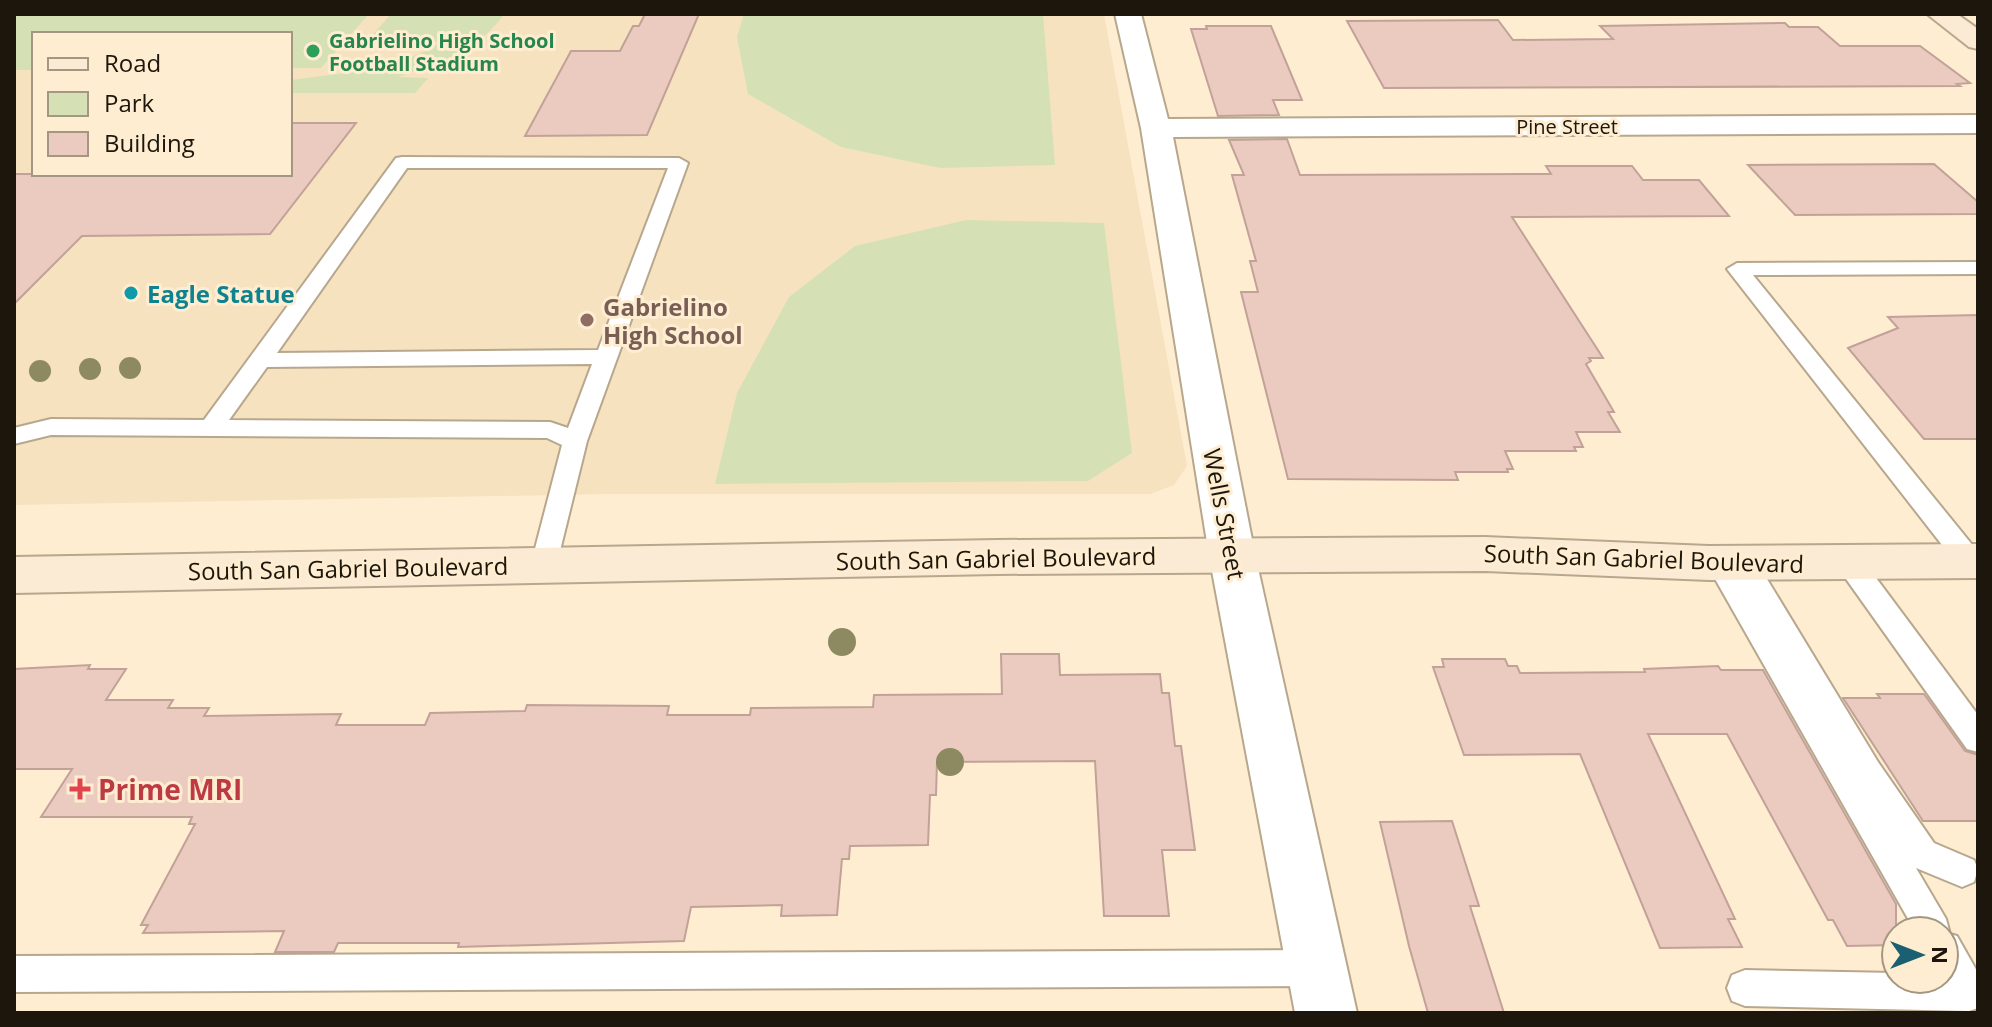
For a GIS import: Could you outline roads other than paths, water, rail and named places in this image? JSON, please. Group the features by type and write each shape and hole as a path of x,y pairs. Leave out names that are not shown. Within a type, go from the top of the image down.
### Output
{"main road":[{"path":"1940,14 1978,41"},
{"name":"South San Gabriel Boulevard","path":"14,575 1232,555 1485,554 1732,563 1974,561"}],"street":[{"name":"Wells Street","path":"1128,14 1156,128 1232,555 1326,1013"},
{"name":"Pine Street","path":"1156,128 1978,124"}],"lane":[{"path":"211,428 402,162 679,163 575,441 545,564"},
{"path":"1974,561 1737,269 1978,268"},
{"path":"260,360 606,357"},
{"path":"14,436 51,427 550,430 575,441"},
{"path":"1849,562 1978,739"},
{"path":"1732,563 1922,854 1962,871"},
{"path":"1732,563 1925,915"},
{"path":"14,974 1317,968"},
{"path":"1960,977 1969,993 1960,993"},
{"path":"1745,988 1880,991"}],"place":[{"name":"Gabrielino High School Football Stadium","path":"313,51"},
{"name":"Eagle Statue","path":"131,293"},
{"name":"Gabrielino High School","path":"587,320"},
{"name":"Prime MRI","path":"80,789"}]}
